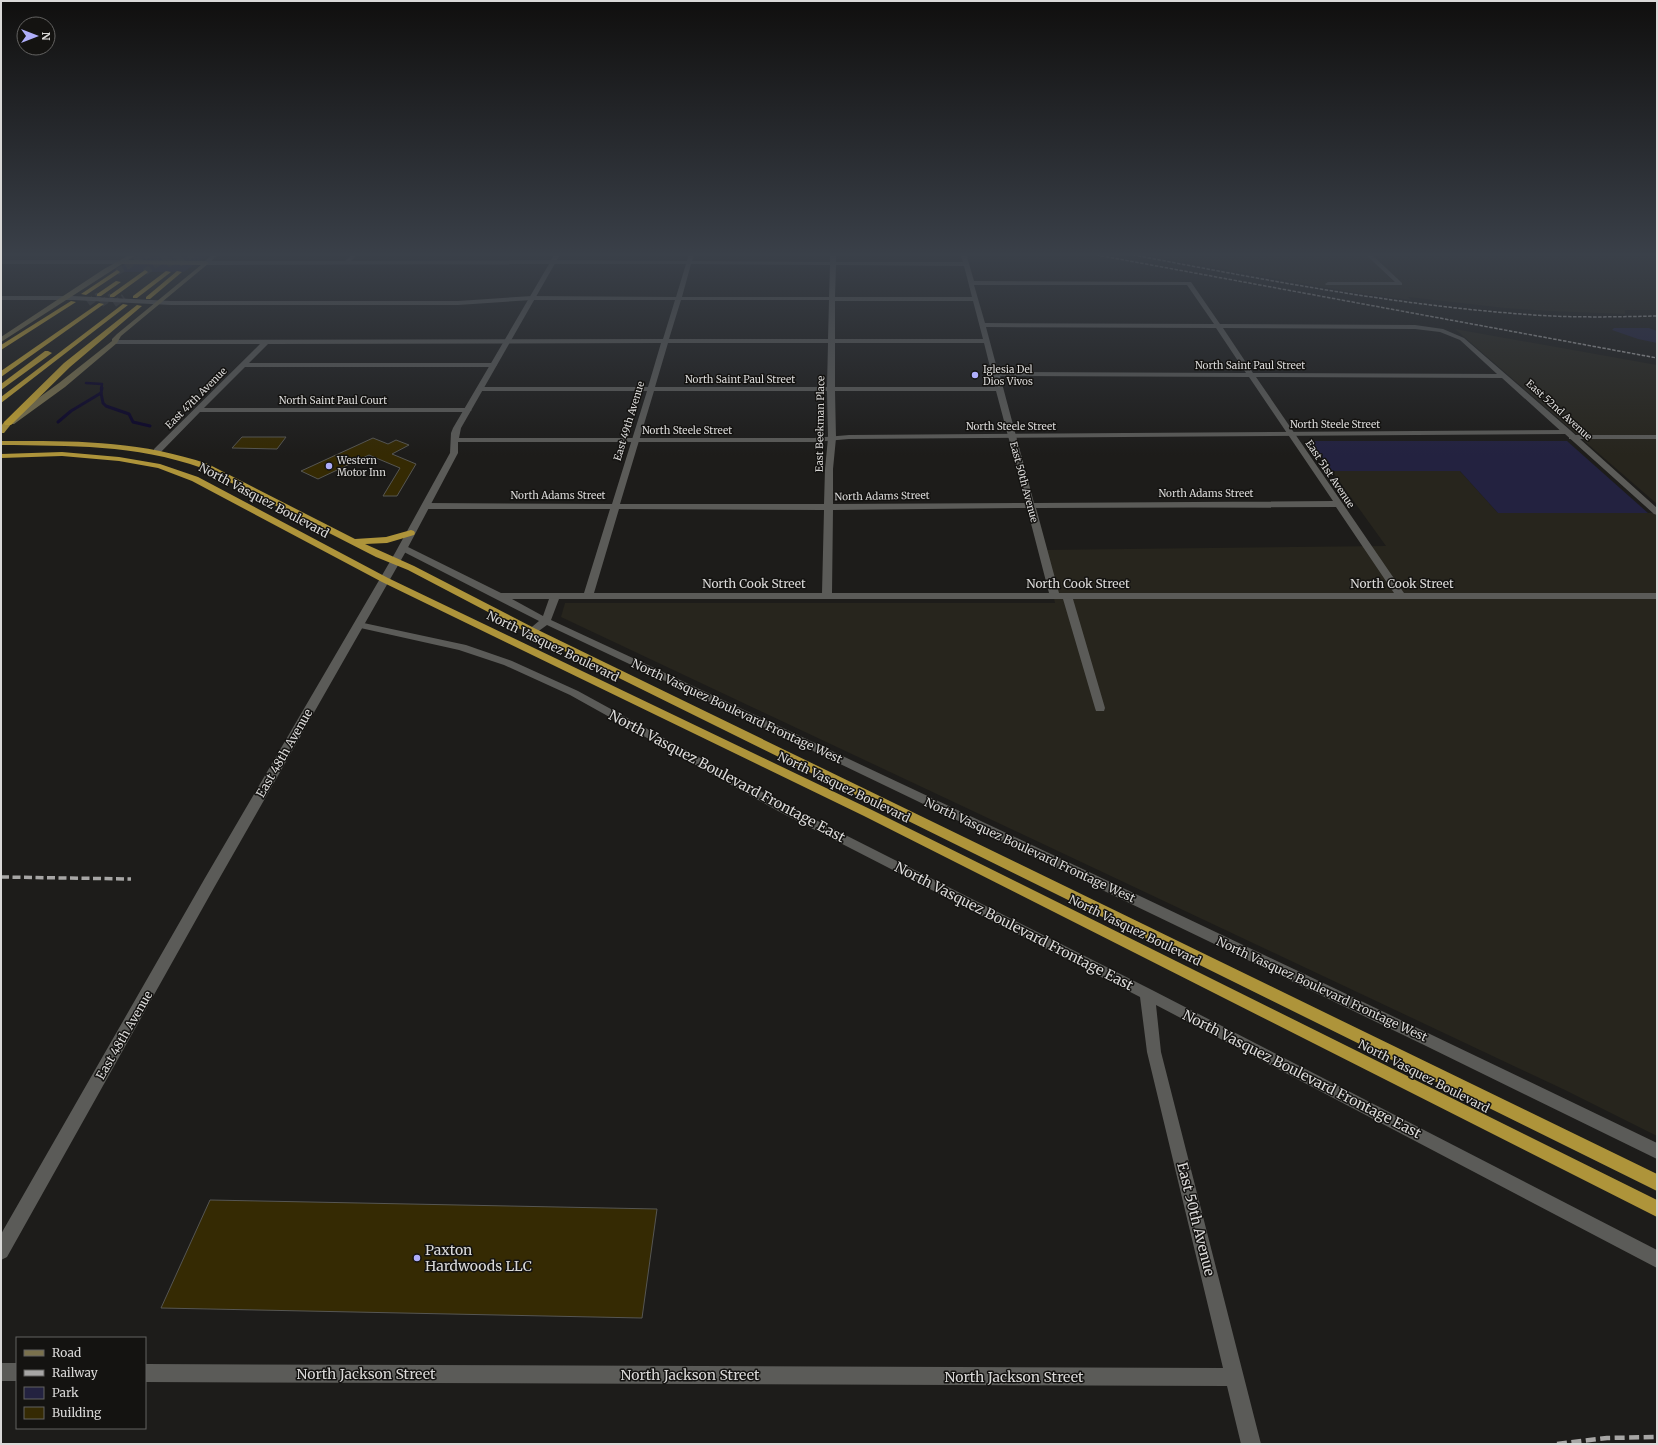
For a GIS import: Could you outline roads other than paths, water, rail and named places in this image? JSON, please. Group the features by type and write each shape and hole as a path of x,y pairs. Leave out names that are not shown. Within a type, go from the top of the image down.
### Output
{"highway":[{"path":"1,348 42,320"},
{"path":"1,376 78,320"},
{"path":"1,401 105,320"},
{"path":"1,431 67,365 121,320"},
{"path":"1,388 56,347"},
{"name":"North Vasquez Boulevard","path":"1,443 92,444 156,451 184,458 205,466 354,542 411,568 532,631 1657,1183"},
{"name":"North Vasquez Boulevard","path":"1,456 62,454 99,456 134,461 172,470 205,484 384,580 882,820 1657,1209"},
{"path":"354,542 387,540 411,533"}],"main road":[{"path":"1,340 31,320"},
{"path":"8,423 62,384 115,342 115,339 137,320"}],"street":[{"name":"East 48th Avenue","path":"1,1251 210,882 403,548 452,457 455,432 519,320"},
{"name":"East 49th Avenue","path":"588,596 671,320"},
{"name":"East Beekman Place","path":"827,596 832,438 832,320"},
{"name":"East 50th Avenue","path":"981,320 1055,596"},
{"name":"East 51st Avenue","path":"1214,320 1401,596"},
{"name":"East 52nd Avenue","path":"982,325 1416,327 1441,330 1462,339 1655,509"},
{"path":"115,342 987,341"},
{"name":"East 47th Avenue","path":"156,451 266,342"},
{"path":"243,365 494,365"},
{"name":"North Saint Paul Street","path":"996,374 1504,376"},
{"name":"North Saint Paul Street","path":"480,389 1000,389"},
{"name":"North Saint Paul Court","path":"198,410 468,410"},
{"name":"North Steele Street","path":"455,440 814,440 849,436 1291,434 1570,435 1657,437"},
{"name":"North Adams Street","path":"426,506 829,507 1338,504"},
{"name":"North Vasquez Boulevard Frontage West","path":"403,548 546,621 1441,1046 1657,1151"},
{"name":"North Cook Street","path":"499,596 1657,596"},
{"path":"532,631 546,621 555,596"},
{"path":"1067,596 1100,708"},
{"name":"North Vasquez Boulevard Frontage East","path":"359,625 462,647 508,663 574,693 782,808 1146,994 1657,1259"},
{"name":"East 50th Avenue","path":"1146,994 1154,1052 1251,1444"},
{"path":"1,1372 16,1372"},
{"name":"North Jackson Street","path":"146,1373 1235,1377"}],"waterway":[{"path":"86,383 102,384 101,389"},
{"path":"101,393 102,388"},
{"path":"58,422 71,411 101,393"},
{"path":"101,393 103,403 106,406 129,414 133,422 150,426"}],"railway":[{"path":"1453,320 1657,358"},
{"path":"1,877 131,879"},
{"path":"1557,1444 1607,1438 1657,1437"}],"place":[{"name":"Iglesia Del Dios Vivos","path":"975,375"},
{"name":"Western Motor Inn","path":"329,466"},
{"name":"Paxton Hardwoods LLC","path":"417,1258"}]}
